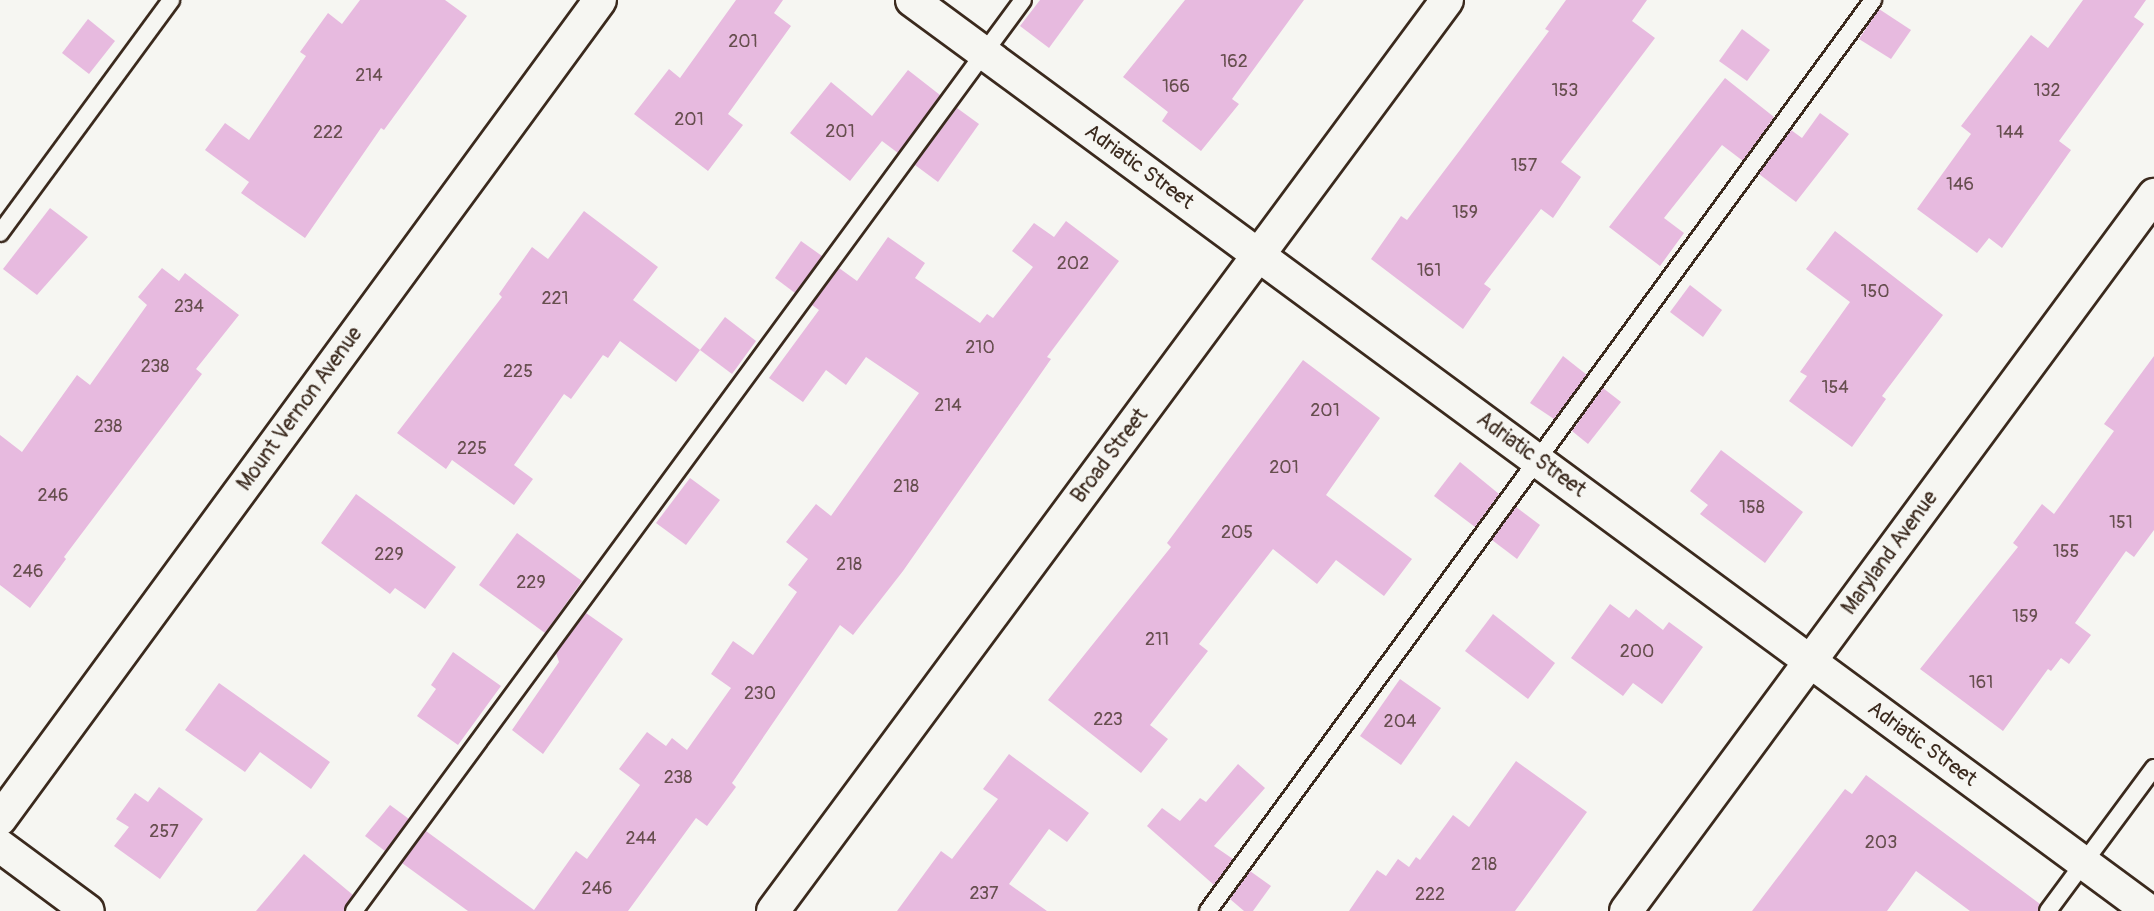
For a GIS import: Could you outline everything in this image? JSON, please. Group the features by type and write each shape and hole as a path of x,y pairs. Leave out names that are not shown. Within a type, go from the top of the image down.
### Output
{"street":[{"name":"Mount Vernon Avenue","path":"0,819 600,0"},
{"name":"Adriatic Street","path":"912,0 2149,911"},
{"name":"Broad Street","path":"773,911 1447,0"},
{"name":"Maryland Avenue","path":"1626,911 2154,195"},
{"path":"0,846 88,911"}],"lane":[{"path":"0,233 171,0"},
{"path":"354,911 1023,0"},
{"path":"1208,911 1873,0"},
{"path":"2048,911 2154,768"}],"building":[{"path":"360,0 445,0 467,16 384,130 381,128 305,238 241,193 249,182 205,150 225,123 249,140 306,56 300,52 328,13 342,24"},
{"path":"736,0 783,0 774,13 791,26 728,114 743,125 708,171 634,114 669,69 680,78"},
{"path":"1040,0 1084,0 1049,48 1020,26"},
{"path":"1185,0 1304,0 1232,99 1239,104 1201,151 1162,121 1168,112 1123,77"},
{"path":"1566,0 1647,0 1632,21 1655,38 1561,162 1581,177 1553,218 1541,209 1484,284 1491,289 1463,329 1371,259 1401,216 1407,220 1460,150 1549,31 1545,29"},
{"path":"2083,0 2146,0 2134,17 2144,24 2059,141 2071,150 2002,248 1989,238 1977,253 1917,209 1971,134 1961,126 2031,35 2048,48"},
{"path":"1879,9 1911,30 1891,59 1859,39"},
{"path":"88,19 115,41 89,74 62,53"},
{"path":"1742,29 1770,50 1747,81 1719,61"},
{"path":"908,70 940,95 898,153 882,141 850,181 790,133 831,82 872,116"},
{"path":"1725,78 1774,117 1743,161 1722,145 1664,218 1684,233 1660,266 1609,227"},
{"path":"957,108 979,124 938,182 915,165"},
{"path":"1820,113 1849,134 1796,202 1759,174 1791,130 1802,138"},
{"path":"50,208 88,237 37,295 3,269"},
{"path":"584,211 658,267 633,300 700,350 676,382 620,341 608,358 603,355 571,399 564,394 514,465 533,479 514,505 452,460 446,469 397,433 502,297 499,294 532,247 548,259"},
{"path":"1066,221 1119,261 1047,357 1051,359 903,571 853,635 840,625 732,783 736,787 707,826 696,818 628,911 468,911 402,863 426,831 534,910 576,851 587,859 640,785 619,769 647,732 666,746 672,738 687,750 731,688 711,674 733,641 753,655 797,592 788,585 808,559 786,542 816,504 831,516 919,393 866,357 846,385 826,370 803,402 769,378 819,310 812,305 839,268 857,281 888,237 925,263 915,278 980,323 987,314 993,318 1033,267 1012,251 1034,223 1054,237"},
{"path":"1835,231 1943,315 1882,396 1886,399 1852,447 1789,401 1807,376 1800,372 1850,302 1806,269"},
{"path":"801,241 822,256 795,293 775,278"},
{"path":"162,268 179,281 185,273 239,315 196,369 202,374 64,557 66,559 30,608 0,585 0,435 22,452 77,375 90,385 147,305 138,297"},
{"path":"1690,285 1722,310 1703,337 1670,312"},
{"path":"725,317 756,341 732,374 700,350"},
{"path":"1563,356 1587,375 1554,419 1530,403"},
{"path":"2154,356 2154,530 2134,557 2126,551 2075,623 2091,635 2069,664 2061,658 2051,671 2048,669 2003,731 1920,669 2018,547 2013,543 2042,504 2054,514 2114,431 2104,424"},
{"path":"1303,360 1380,418 1326,495 1412,559 1384,596 1336,560 1317,584 1273,549 1199,644 1208,651 1150,725 1168,739 1141,773 1048,700 1171,547 1167,543"},
{"path":"1603,388 1621,402 1588,444 1572,431"},
{"path":"1721,450 1803,512 1765,563 1700,514 1708,505 1690,491"},
{"path":"1460,462 1499,494 1475,527 1434,496"},
{"path":"690,478 720,500 686,545 656,523"},
{"path":"356,494 456,567 425,609 395,588 390,594 321,543"},
{"path":"1516,507 1540,525 1517,559 1492,540"},
{"path":"517,533 582,581 545,633 479,585"},
{"path":"1610,604 1629,618 1636,609 1663,630 1669,622 1703,647 1662,704 1633,683 1623,696 1571,658"},
{"path":"586,613 623,639 543,754 512,730 559,662 556,653"},
{"path":"1493,614 1555,663 1528,699 1465,651"},
{"path":"453,652 501,686 458,745 417,716 436,689 431,685"},
{"path":"1400,679 1441,708 1401,765 1360,736"},
{"path":"219,683 330,762 311,789 260,752 245,772 185,730"},
{"path":"1009,754 1089,813 1067,842 1049,829 1009,884 1047,911 897,911 941,851 952,859 998,799 983,789"},
{"path":"1516,761 1587,812 1515,911 1349,911 1377,870 1386,876 1398,859 1409,867 1416,857 1420,860 1453,815 1469,827"},
{"path":"1238,764 1265,788 1214,846 1233,859 1214,885 1147,826 1162,808 1180,821 1200,798 1206,802"},
{"path":"1866,775 2040,904 2038,911 1970,911 1916,871 1887,911 1752,911 1845,789 1852,794"},
{"path":"159,787 203,819 160,879 114,846 129,827 116,819 135,793 148,802"},
{"path":"390,805 409,819 385,851 365,836"},
{"path":"304,854 353,895 344,911 256,911"},
{"path":"1250,871 1271,886 1253,911 1244,911 1230,899"}]}
